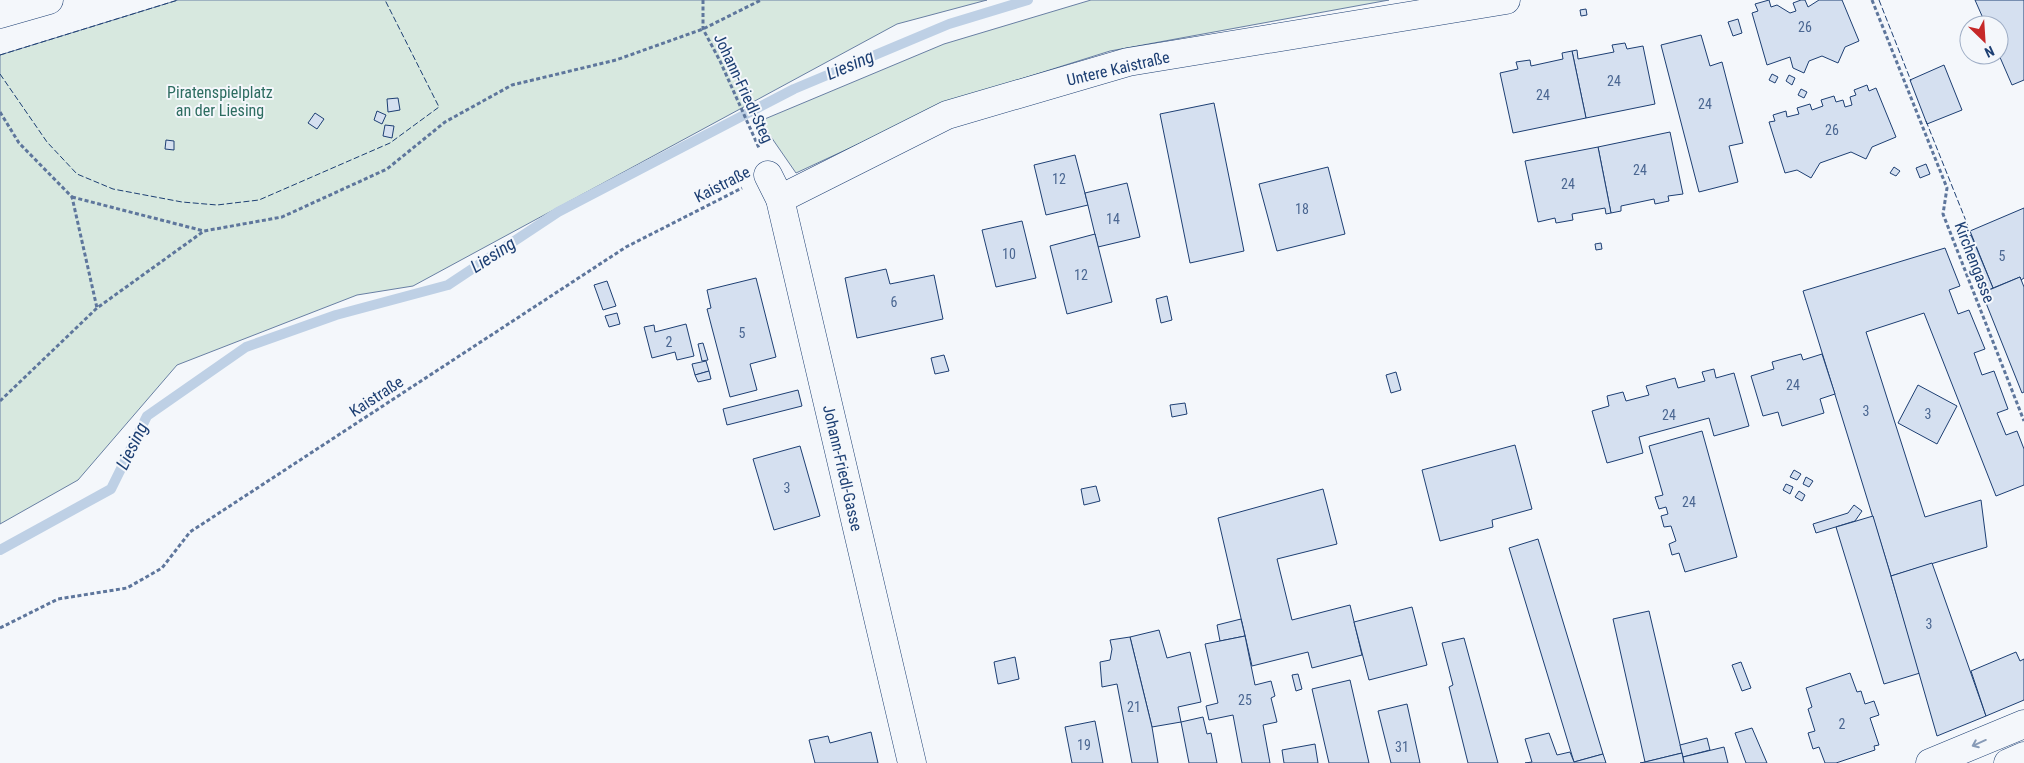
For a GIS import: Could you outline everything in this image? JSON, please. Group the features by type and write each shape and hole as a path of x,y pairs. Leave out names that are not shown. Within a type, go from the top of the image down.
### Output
{"street":[{"path":"0,14 49,0"},
{"name":"Untere Kaistraße","path":"780,199 947,115 1128,62 1506,0"},
{"name":"Johann-Friedl-Gasse","path":"766,166 780,199 912,763"},
{"path":"1930,763 2024,724"},
{"path":"2008,763 2024,756"}],"path":[{"path":"703,0 703,28"},
{"path":"0,112 19,143 72,197 204,231 282,217 386,169 445,122 512,85 616,60 703,28 761,0"},
{"name":"Kirchengasse","path":"1872,0 1947,188 1943,214 2024,421"},
{"name":"Johann-Friedl-Steg","path":"703,28 720,61 766,166"},
{"name":"Kaistraße","path":"0,628 58,600 127,588 162,568 190,532 626,247 766,166"},
{"path":"72,197 97,308"},
{"path":"0,401 97,308 204,231"}],"green space":[{"name":"Piratenspielplatz an der Liesing","path":"178,0 987,0 897,24 413,286 357,295 177,365 78,480 0,524 0,55"},
{"path":"1091,0 1389,0 1110,51 951,101 796,173 760,121 944,44"}],"building":[{"path":"1769,0 1771,7 1777,5 1790,13 1796,11 1793,3 1801,0 1805,0 1808,7 1819,0 1842,0 1859,41 1845,47 1838,63 1822,56 1809,61 1804,73 1793,68 1790,57 1767,65 1752,13 1758,11 1755,4"},
{"path":"1975,0 2024,0 2024,80 2012,85 2003,65 2009,65 2009,15 1982,15"},
{"path":"1586,9 1587,15 1581,16 1580,10"},
{"path":"1738,19 1742,33 1733,36 1728,22"},
{"path":"1701,35 1710,66 1722,62 1743,143 1729,146 1738,182 1699,192 1661,45"},
{"path":"1625,43 1627,49 1643,46 1655,104 1586,118 1572,51 1577,50 1578,59 1614,52 1612,45"},
{"path":"1572,51 1586,118 1513,133 1500,73 1518,69 1516,62 1530,60 1531,66 1563,59 1562,53"},
{"path":"1944,65 1962,110 1927,124 1910,80"},
{"path":"1772,74 1778,77 1775,83 1769,80"},
{"path":"1789,75 1795,78 1792,85 1786,81"},
{"path":"1867,85 1869,91 1876,88 1896,137 1872,147 1866,159 1851,152 1820,163 1811,178 1797,170 1785,173 1769,122 1775,121 1773,115 1786,111 1787,117 1799,114 1797,108 1810,104 1812,110 1823,106 1821,100 1834,96 1836,102 1843,100 1845,107 1852,105 1850,97 1856,95 1854,90"},
{"path":"1801,89 1807,92 1804,98 1798,95"},
{"path":"398,98 400,110 388,112 387,99"},
{"path":"1214,103 1244,251 1190,263 1160,114"},
{"path":"377,111 386,115 382,124 374,120"},
{"path":"315,113 324,119 317,129 308,123"},
{"path":"385,125 394,126 392,138 383,136"},
{"path":"1670,132 1683,194 1668,196 1669,201 1655,204 1654,199 1621,206 1621,211 1611,213 1598,147"},
{"path":"166,140 174,141 174,150 165,149"},
{"path":"1598,147 1611,213 1606,214 1605,208 1572,214 1573,220 1556,223 1555,218 1538,222 1525,161"},
{"path":"1075,155 1088,205 1046,215 1034,165"},
{"path":"1926,164 1930,174 1920,178 1916,168"},
{"path":"1328,167 1345,234 1277,251 1259,184"},
{"path":"1894,167 1900,171 1896,176 1890,173"},
{"path":"1127,183 1140,237 1098,247 1085,193"},
{"path":"2024,208 2024,278 2021,280 2020,277 1993,288 1970,231"},
{"path":"1022,221 1036,278 996,287 982,230"},
{"path":"1095,234 1112,302 1067,314 1050,246"},
{"path":"1971,235 1993,288 1982,293 1960,240"},
{"path":"1601,243 1602,249 1596,250 1595,244"},
{"path":"1945,248 1960,286 1949,290 1958,314 1969,310 1985,349 1974,353 1982,375 1994,371 2008,409 1997,413 2006,435 2017,431 2024,449 2024,485 1996,496 1924,313 1866,332 1925,517 1981,500 1987,547 1891,576 1803,291"},
{"path":"886,269 890,284 934,275 943,319 857,338 845,278"},
{"path":"2020,277 2024,287 2024,392 2022,393 1982,293"},
{"path":"756,278 776,357 750,364 757,390 730,397 707,309 711,308 707,290"},
{"path":"607,281 616,306 603,310 594,285"},
{"path":"1167,296 1172,320 1161,323 1156,299"},
{"path":"617,313 620,324 609,327 605,316"},
{"path":"686,324 694,356 677,360 675,352 652,358 644,327 654,325 655,332"},
{"path":"703,343 708,360 702,361 698,344"},
{"path":"1801,354 1803,360 1822,354 1835,394 1820,399 1824,413 1782,426 1778,412 1763,416 1751,376 1774,369 1772,362"},
{"path":"944,355 949,371 935,374 931,358"},
{"path":"706,361 709,371 695,375 692,364"},
{"path":"1714,369 1716,378 1734,373 1749,426 1714,436 1709,418 1639,437 1643,453 1607,463 1592,411 1609,406 1607,396 1623,392 1626,401 1649,395 1646,386 1675,378 1678,388 1705,381 1702,372"},
{"path":"709,371 711,379 698,382 695,375"},
{"path":"1396,372 1401,390 1391,393 1386,375"},
{"path":"1918,385 1957,406 1937,444 1898,423"},
{"path":"798,390 802,406 727,425 723,409"},
{"path":"1185,403 1187,414 1172,417 1170,405"},
{"path":"1702,431 1737,557 1685,572 1679,553 1672,555 1669,544 1676,541 1671,526 1664,527 1661,516 1668,514 1666,507 1659,509 1655,497 1663,495 1649,446"},
{"path":"1515,445 1532,509 1492,520 1493,527 1440,541 1422,470"},
{"path":"800,446 820,516 774,530 753,459"},
{"path":"1794,470 1801,474 1797,480 1790,477"},
{"path":"1806,477 1813,481 1809,487 1803,484"},
{"path":"1786,484 1793,487 1790,494 1783,490"},
{"path":"1096,486 1100,501 1084,505 1081,489"},
{"path":"1323,489 1337,544 1277,559 1292,620 1350,605 1362,655 1312,668 1308,652 1252,666 1218,518"},
{"path":"1799,491 1805,495 1802,501 1795,497"},
{"path":"1854,505 1862,511 1855,521 1816,533 1813,524 1848,513"},
{"path":"1873,516 1920,673 1884,684 1836,527"},
{"path":"1538,539 1603,754 1574,762 1509,548"},
{"path":"1932,563 1986,716 1937,736 1891,576"},
{"path":"1412,607 1427,665 1369,680 1354,622"},
{"path":"1649,611 1682,753 1645,762 1613,619"},
{"path":"1241,619 1245,636 1220,641 1217,625"},
{"path":"1159,630 1167,658 1190,652 1201,702 1178,707 1181,722 1152,727 1130,637"},
{"path":"1245,636 1255,685 1271,681 1275,696 1271,698 1277,722 1263,725 1270,763 1242,763 1233,715 1209,720 1206,706 1218,703 1205,644"},
{"path":"1130,637 1152,727 1158,763 1132,763 1117,684 1102,687 1100,662 1110,660 1112,649 1110,640"},
{"path":"1464,638 1498,763 1468,763 1449,687 1453,685 1442,643"},
{"path":"2016,652 2020,661 2024,659 2024,700 1986,716 1971,671"},
{"path":"1015,657 1019,679 998,684 994,662"},
{"path":"1741,662 1751,688 1742,691 1732,665"},
{"path":"1850,673 1857,692 1861,691 1865,704 1874,701 1879,715 1870,718 1879,745 1874,746 1875,750 1836,763 1825,763 1819,747 1813,749 1808,733 1815,731 1808,709 1812,707 1806,688"},
{"path":"1298,674 1302,689 1296,691 1292,675"},
{"path":"1350,680 1369,763 1329,763 1312,689"},
{"path":"1407,704 1420,763 1391,763 1378,711"},
{"path":"1203,717 1207,734 1211,733 1217,763 1189,763 1181,722"},
{"path":"1095,721 1103,763 1072,763 1065,727"},
{"path":"1752,728 1767,763 1746,763 1735,733"},
{"path":"871,732 878,763 815,763 809,740 828,736 830,743"},
{"path":"1549,733 1557,755 1570,752 1574,762 1603,754 1606,763 1525,763 1532,762 1525,739"},
{"path":"1707,738 1710,750 1683,757 1680,745"},
{"path":"1315,744 1318,763 1284,763 1282,750"},
{"path":"1724,747 1728,763 1684,763 1683,757"},
{"path":"1682,753 1684,763 1640,763 1645,762"}],"waterway":[{"name":"Liesing","path":"0,550 111,489 147,416 246,347 336,315 448,285 558,212 794,89 949,24 1028,0"}],"fence":[{"path":"0,55 178,0"},
{"path":"0,74 47,142 77,174 113,189 182,202 217,205 259,200 390,143 439,107 385,0"},
{"path":"1879,0 1911,81"},
{"path":"1926,121 1970,231"}]}
